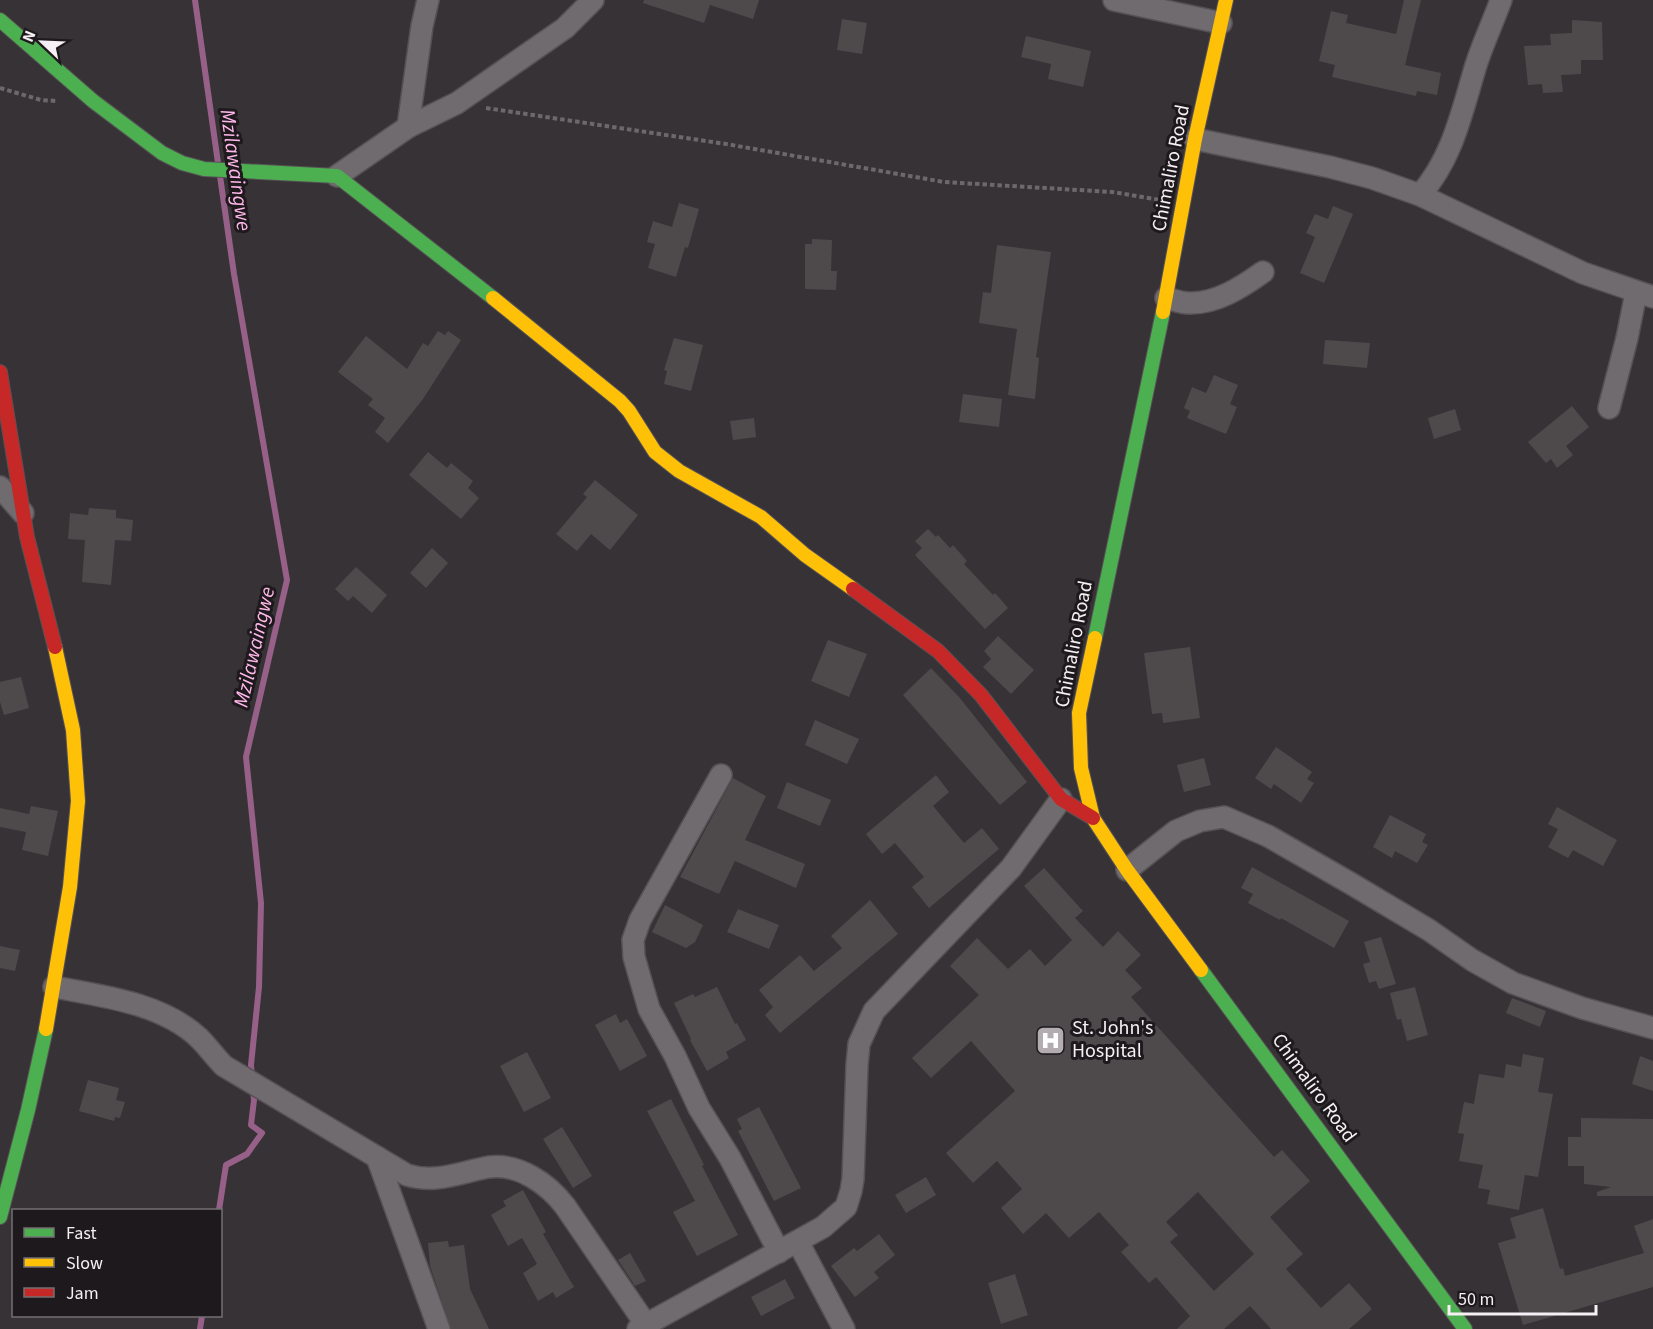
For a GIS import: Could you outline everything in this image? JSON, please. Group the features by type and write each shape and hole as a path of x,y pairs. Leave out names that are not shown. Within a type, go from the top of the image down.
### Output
{"street":[{"path":"408,126 422,26 428,0"},
{"path":"337,176 408,126 457,103 565,28 593,0"},
{"path":"1114,0 1221,23"},
{"name":"Chimaliro Road","path":"1226,0 1195,139 1166,298 1079,713 1081,768 1093,818 1127,870 1465,1329"},
{"path":"1420,195 1436,176 1452,144 1482,48 1501,0"},
{"path":"0,20 93,101 162,153 182,163 204,169 337,176 620,401 655,452 679,471 761,517 805,555 938,651 981,695 1061,799 1093,818"},
{"path":"1195,139 1372,178 1420,195 1583,273 1645,295 1627,339 1609,408"},
{"path":"1166,298 1188,303 1208,302 1225,295 1263,272"},
{"path":"0,372 23,513 67,704 76,759 78,799 76,854 54,987 17,1158 0,1217"},
{"path":"0,487 23,513"},
{"path":"721,775 640,920 633,940 634,957 649,1009 675,1056 699,1108 730,1158 779,1252"},
{"path":"54,987 130,1001 177,1023 199,1037 213,1056 224,1066 407,1175 418,1179 442,1178 492,1167 506,1167 539,1181 555,1193 565,1206 645,1327 798,1242 829,1223 846,1207 853,1179 856,1065 859,1044 874,1011 1011,868 1061,799"},
{"path":"1127,870 1176,831 1200,821 1224,817 1268,836 1350,883 1429,930 1472,960 1513,983 1582,1008 1653,1028"},
{"path":"377,1157 439,1329"},
{"path":"798,1242 844,1329"}],"path":[{"path":"0,88 41,99 93,101"},
{"path":"457,103 726,144 944,182 1112,192 1183,204"}],"building":[{"path":"644,0 759,0 753,19 710,5 704,23 643,3"},
{"path":"1404,0 1421,0 1405,65 1441,73 1437,95 1417,91 1416,96 1332,77 1335,65 1319,61 1331,11 1348,15 1346,23 1396,34"},
{"path":"842,19 867,23 862,54 837,50"},
{"path":"1572,20 1602,22 1603,60 1581,60 1581,74 1561,75 1563,92 1543,93 1542,84 1528,85 1524,46 1551,45 1550,34 1572,33"},
{"path":"1026,36 1091,51 1083,87 1048,79 1051,64 1021,57"},
{"path":"679,203 699,209 688,248 685,247 676,277 648,268 655,244 647,242 653,221 672,227"},
{"path":"1333,206 1353,214 1324,283 1300,273 1315,237 1306,233 1315,214 1328,219"},
{"path":"812,239 832,240 831,271 837,271 836,290 805,289 805,244 812,244"},
{"path":"997,245 1051,252 1036,357 1039,358 1035,399 1008,395 1017,329 979,323 983,292 991,293"},
{"path":"438,331 445,335 448,331 461,340 423,399 388,443 375,432 385,418 368,405 373,399 338,372 366,336 407,369 423,343 428,346"},
{"path":"674,338 703,345 691,391 664,384 667,371 664,370"},
{"path":"1325,340 1370,343 1367,368 1323,364"},
{"path":"1214,375 1238,385 1230,404 1237,407 1226,434 1187,418 1190,411 1184,408 1192,387 1206,393"},
{"path":"963,394 1002,399 999,427 959,422"},
{"path":"1572,406 1589,427 1566,446 1573,455 1557,468 1551,459 1546,463 1528,442"},
{"path":"1455,409 1461,430 1434,439 1428,418"},
{"path":"754,418 756,437 733,440 730,421"},
{"path":"428,452 447,468 451,463 473,481 468,488 479,498 461,519 409,475"},
{"path":"595,480 638,515 610,550 591,534 577,551 556,534 587,497 583,494"},
{"path":"89,508 116,510 116,518 133,520 131,541 115,540 111,585 82,582 85,540 68,539 70,513 88,515"},
{"path":"928,529 936,537 938,535 950,548 953,545 967,561 964,564 1008,608 985,629 915,555 922,548 915,541"},
{"path":"432,548 448,563 426,588 410,573"},
{"path":"356,567 387,595 372,613 353,596 348,601 335,589"},
{"path":"998,636 1034,670 1011,694 983,667 991,659 984,651"},
{"path":"828,640 867,654 849,697 811,681"},
{"path":"1190,647 1200,718 1163,723 1162,713 1152,714 1144,653"},
{"path":"931,668 959,697 1027,782 1000,805 903,695"},
{"path":"21,677 29,708 4,715 0,702 0,682"},
{"path":"815,720 859,739 847,764 805,745"},
{"path":"1276,747 1312,772 1307,779 1314,783 1301,803 1274,784 1271,789 1255,778"},
{"path":"1204,758 1211,785 1184,792 1177,765"},
{"path":"936,775 949,792 933,806 964,843 982,828 999,849 929,908 912,887 924,877 895,843 882,854 866,834"},
{"path":"733,778 766,796 745,840 805,864 796,888 735,861 719,894 680,877"},
{"path":"787,782 831,800 820,826 777,808"},
{"path":"31,806 58,811 48,856 22,850 26,832 0,827 0,808 29,814"},
{"path":"1557,807 1617,840 1603,866 1573,850 1568,858 1548,847 1558,829 1548,824"},
{"path":"1390,815 1426,834 1422,842 1428,845 1417,863 1395,851 1392,858 1373,847"},
{"path":"1252,867 1349,921 1334,948 1281,918 1280,920 1248,903 1253,894 1241,888"},
{"path":"1044,868 1083,911 1075,918 1103,947 1118,931 1141,955 1125,970 1142,988 1131,997 1274,1157 1282,1150 1310,1181 1270,1217 1303,1254 1286,1269 1321,1308 1349,1283 1372,1309 1349,1329 1271,1329 1250,1306 1224,1329 1177,1329 1190,1316 1156,1277 1149,1283 1121,1252 1129,1245 1099,1212 1069,1238 1046,1213 1023,1234 1001,1208 1022,1189 997,1161 973,1183 946,1153 1015,1091 971,1041 931,1078 912,1058 979,995 950,966 977,938 1008,969 1030,949 1045,966 1072,940 1024,886","holes":["1198,1192 1254,1254 1214,1291 1170,1242 1178,1235 1166,1222"]},
{"path":"870,900 898,934 780,1033 765,1015 773,1007 759,990 800,955 814,971 842,948 831,936"},
{"path":"665,905 703,925 695,942 686,948 652,932"},
{"path":"738,909 779,925 769,949 727,932"},
{"path":"1381,937 1396,984 1379,989 1376,981 1369,983 1363,964 1370,962 1364,942"},
{"path":"0,946 20,950 15,971 0,968"},
{"path":"717,987 735,1024 737,1023 746,1040 726,1052 729,1058 707,1071 674,1003 693,994 695,997"},
{"path":"1415,987 1428,1035 1407,1041 1401,1019 1397,1020 1390,993"},
{"path":"1512,998 1546,1011 1540,1027 1506,1013"},
{"path":"616,1014 620,1023 627,1019 647,1056 620,1071 595,1025"},
{"path":"527,1052 551,1098 524,1112 500,1066"},
{"path":"1523,1054 1544,1058 1538,1092 1553,1094 1538,1177 1525,1175 1519,1210 1487,1204 1490,1190 1478,1188 1483,1165 1459,1161 1464,1134 1458,1133 1464,1102 1474,1104 1479,1074 1504,1078 1506,1064 1521,1067"},
{"path":"1640,1056 1653,1061 1653,1091 1632,1084"},
{"path":"88,1080 119,1088 116,1100 125,1102 120,1118 115,1117 114,1121 79,1111"},
{"path":"671,1099 704,1165 702,1166 738,1235 697,1256 673,1212 695,1201 647,1111"},
{"path":"759,1107 801,1188 774,1201 738,1131 742,1129 737,1119"},
{"path":"1581,1118 1653,1119 1653,1196 1597,1196 1597,1192 1611,1187 1584,1184 1584,1166 1568,1166 1568,1137 1581,1137"},
{"path":"562,1127 592,1176 573,1188 543,1139"},
{"path":"926,1177 936,1195 906,1213 895,1195"},
{"path":"523,1190 546,1232 543,1234 574,1287 556,1298 553,1292 538,1301 523,1273 537,1264 522,1238 508,1246 491,1215 506,1206 503,1201"},
{"path":"1543,1208 1560,1269 1563,1268 1565,1276 1644,1253 1634,1226 1653,1219 1653,1287 1523,1325 1498,1243 1516,1238 1510,1218"},
{"path":"879,1234 895,1255 874,1272 879,1278 855,1297 831,1266 854,1248 857,1251"},
{"path":"448,1241 449,1247 464,1245 470,1289 489,1329 451,1329 430,1266 428,1243"},
{"path":"630,1253 646,1281 635,1286 618,1260"},
{"path":"1015,1274 1028,1315 1001,1324 988,1283"},
{"path":"785,1279 795,1298 761,1316 751,1297"}],"waterway":[{"name":"Mzilawaingwe","path":"195,0 218,163"},
{"name":"Mzilawaingwe","path":"220,176 234,274 287,580 246,757 261,903 259,987 251,1065 252,1078"},
{"name":"Mzilawaingwe","path":"219,1209 226,1165 247,1154 262,1133 251,1125 253,1089"},
{"name":"Mzilawaingwe","path":"200,1329 202,1317"}],"traffic: fast":[{"path":"0,20 93,101 162,153 182,163 204,169 337,176 493,298"},
{"path":"1095,638 1163,312"},
{"path":"1201,970 1465,1329"},
{"path":"0,1217 46,1029"}],"traffic: slow":[{"path":"1163,312 1195,139 1226,0"},
{"path":"493,298 620,401 655,452 679,471 761,517 805,555 853,589"},
{"path":"1095,638 1079,713 1081,768 1093,818 1127,870 1201,970"},
{"path":"46,1029 70,887 78,801 73,730 55,647"}],"traffic: jam":[{"path":"0,372 27,537 55,647"},
{"path":"853,589 938,651 981,695 1061,799 1093,818"}],"place":[{"name":"St. John's Hospital","path":"1051,1040"}]}
